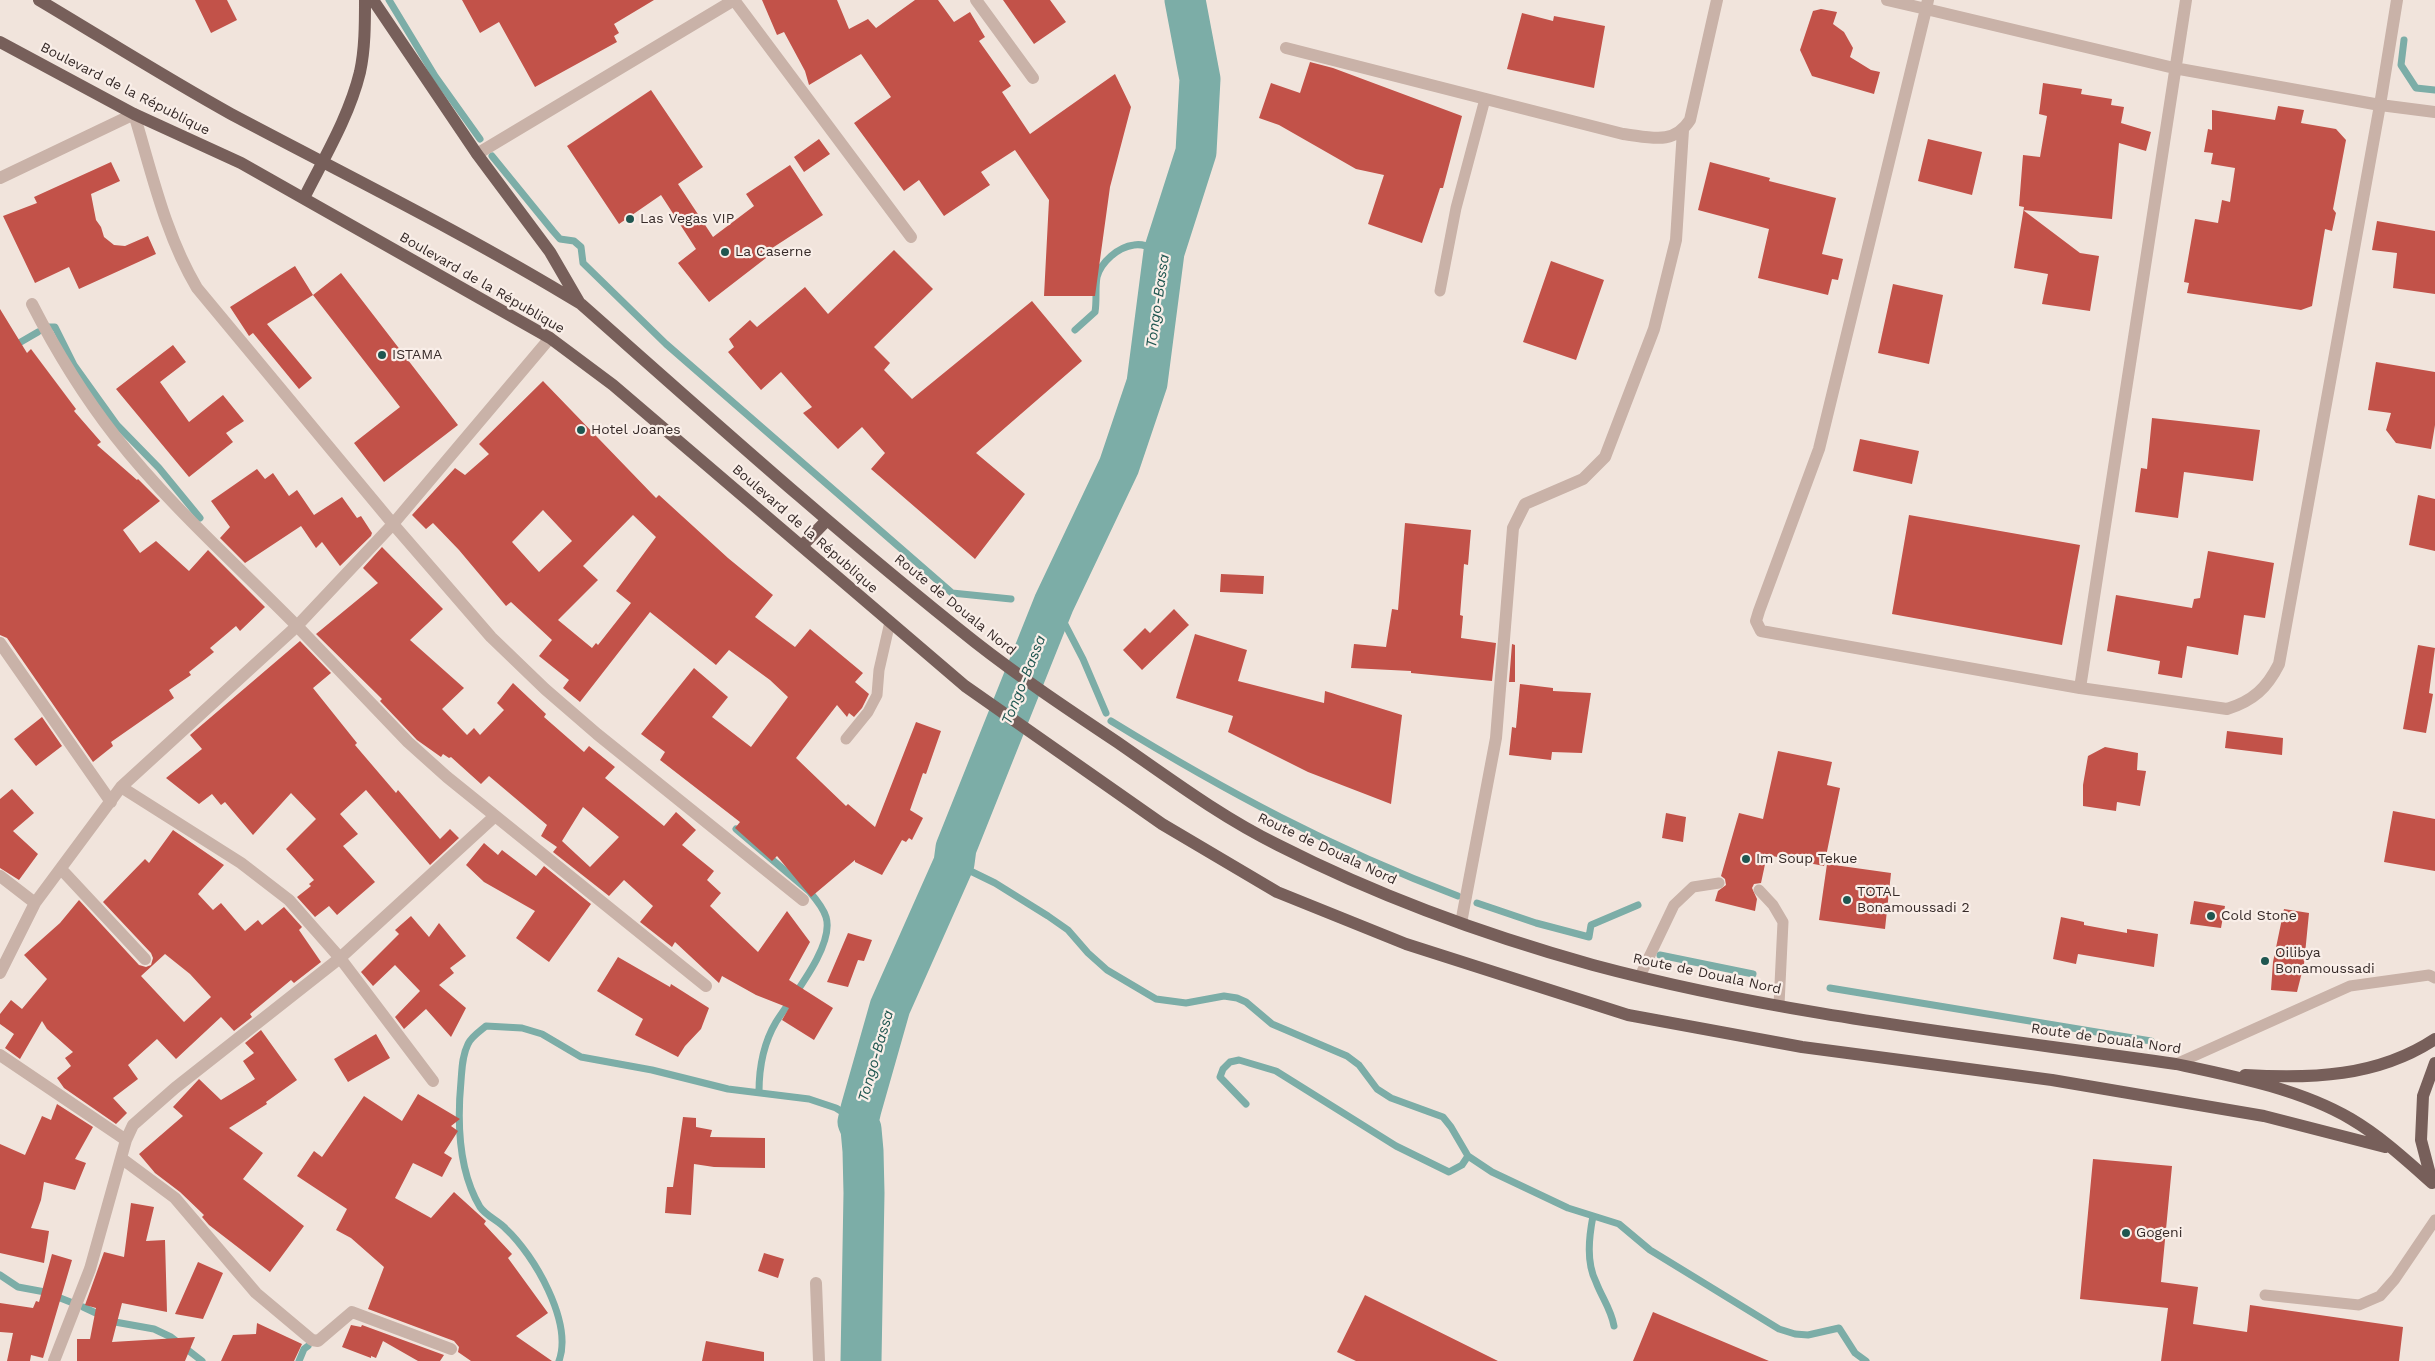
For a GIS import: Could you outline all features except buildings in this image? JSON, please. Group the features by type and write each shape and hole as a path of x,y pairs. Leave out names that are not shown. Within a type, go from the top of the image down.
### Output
{"main road":[{"name":"Boulevard de la République","path":"39,0 230,113 323,160 538,278 581,304"},
{"path":"304,198 339,128 360,72 365,38 365,0"},
{"path":"373,0 477,154 550,252 581,304"},
{"name":"Boulevard de la République","path":"0,42 134,114 240,163 550,338 613,386 964,686 1162,824 1278,892 1406,944 1628,1014 1802,1046 2052,1080 2264,1116 2392,1148"},
{"name":"Route de Douala Nord","path":"581,304 827,520 978,644 1063,705 1211,806 1273,843 1345,877 1461,923 1513,941 1640,976 1839,1016 2176,1064 2222,1073"},
{"path":"802,546 827,520"},
{"path":"2222,1073 2290,1078 2338,1074 2381,1065 2435,1039"},
{"path":"2433,1186 2421,1140 2423,1096 2435,1063"},
{"path":"2222,1073 2313,1100 2351,1119 2392,1148 2433,1186"}],"street":[{"path":"477,154 734,0 910,237"},
{"path":"976,0 1033,78"},
{"path":"1286,48 1623,134 1662,138 1676,136 1684,130 1690,120 1717,0"},
{"path":"1887,0 1927,5 2174,68 2435,112"},
{"path":"2080,688 2174,68 2186,0"},
{"path":"1927,5 1819,448 1756,621 1761,631 2080,688 2227,709 2242,704 2259,694 2271,680 2281,654 2397,0"},
{"path":"0,178 134,114 170,235 180,260 196,288 393,524 491,637 545,688 804,900"},
{"path":"1461,923 1496,738 1513,528 1525,504 1583,478 1605,457 1654,329 1676,240 1684,130"},
{"path":"32,304 57,351 116,437 151,478 408,742 495,816 706,986"},
{"path":"0,973 35,903 121,787 297,626 393,524 550,338"},
{"path":"0,643 111,802"},
{"path":"121,787 204,838 289,900 340,958 433,1081"},
{"path":"54,1361 90,1269 120,1158 133,1124 340,958 495,816"},
{"path":"62,869 145,959"},
{"path":"0,876 35,903"},
{"path":"0,1055 126,1140"},
{"path":"120,1158 175,1198 256,1293 312,1340 318,1341 352,1312 451,1349"},
{"path":"816,1283 819,1361"}],"lane":[{"path":"1440,291 1456,208 1485,98"},
{"path":"846,739 868,712 877,695 879,670 890,622"},
{"path":"1640,976 1674,905 1693,888 1719,883"},
{"path":"1759,890 1773,904 1783,922 1779,1005"},
{"path":"2176,1064 2350,986 2429,975 2435,978"},
{"path":"2265,1295 2359,1304 2380,1296 2395,1279 2435,1220"}],"waterway":[{"path":"389,0 435,76 480,139"},
{"name":"Tongo-Bassa","path":"861,1361 864,1193 863,1151 861,1129 858,1122 861,1109 890,1007 954,863 956,848 1054,603 1119,466 1147,383 1164,252 1196,152 1200,79 1185,0"},
{"path":"2404,40 2401,65 2416,88 2435,90"},
{"path":"492,156 560,239 574,241 581,247 583,263 666,344 952,593 1011,599"},
{"path":"1075,330 1095,312 1097,277 1102,266 1111,256 1128,246 1138,245 1164,252"},
{"path":"48,327 55,327 74,365 117,425 159,468 200,518"},
{"path":"0,354 38,332"},
{"path":"1054,603 1083,659 1106,713"},
{"path":"1111,721 1238,795 1280,817 1367,859 1458,896"},
{"path":"736,829 809,891 819,903 826,917 827,929 818,957 776,1022 768,1039 761,1065 759,1092"},
{"path":"954,863 995,883 1048,916 1068,930 1088,953 1107,970 1156,999 1186,1003 1224,996 1246,1002 1272,1024 1347,1056 1359,1065 1377,1089 1391,1098 1443,1117 1468,1156 1492,1172 1568,1208 1619,1224 1650,1250 1779,1329 1795,1334 1808,1335 1839,1328 1855,1353 1866,1361"},
{"path":"1477,903 1536,923 1589,937 1591,925 1638,905"},
{"path":"1660,955 1753,974"},
{"path":"1830,988 2151,1041"},
{"path":"559,1361 562,1345 561,1328 548,1290 539,1272 517,1241 503,1226 480,1207 467,1178 463,1162 459,1130 463,1062 469,1041 486,1026 522,1028 542,1034 581,1057 652,1070 728,1089 809,1099 836,1108 858,1122"},
{"path":"1246,1104 1220,1077 1223,1069 1230,1062 1239,1060 1276,1071 1396,1146 1449,1172 1462,1165 1468,1156"},
{"path":"1593,1216 1590,1241 1591,1266 1614,1326"},
{"path":"0,1275 18,1287 45,1292 78,1305"},
{"path":"83,1307 115,1322 154,1329 171,1337 202,1361"},
{"path":"299,1361 304,1349 308,1346"}],"place":[{"name":"Las Vegas VIP","path":"630,219"},
{"name":"La Caserne","path":"725,252"},
{"name":"ISTAMA","path":"382,355"},
{"name":"Hotel Joanes","path":"581,430"},
{"name":"Im Soup Tekue","path":"1746,859"},
{"name":"TOTAL Bonamoussadi 2","path":"1847,900"},
{"name":"Cold Stone","path":"2211,916"},
{"name":"Oilibya Bonamoussadi","path":"2265,961"},
{"name":"Gogeni","path":"2126,1233"}]}
